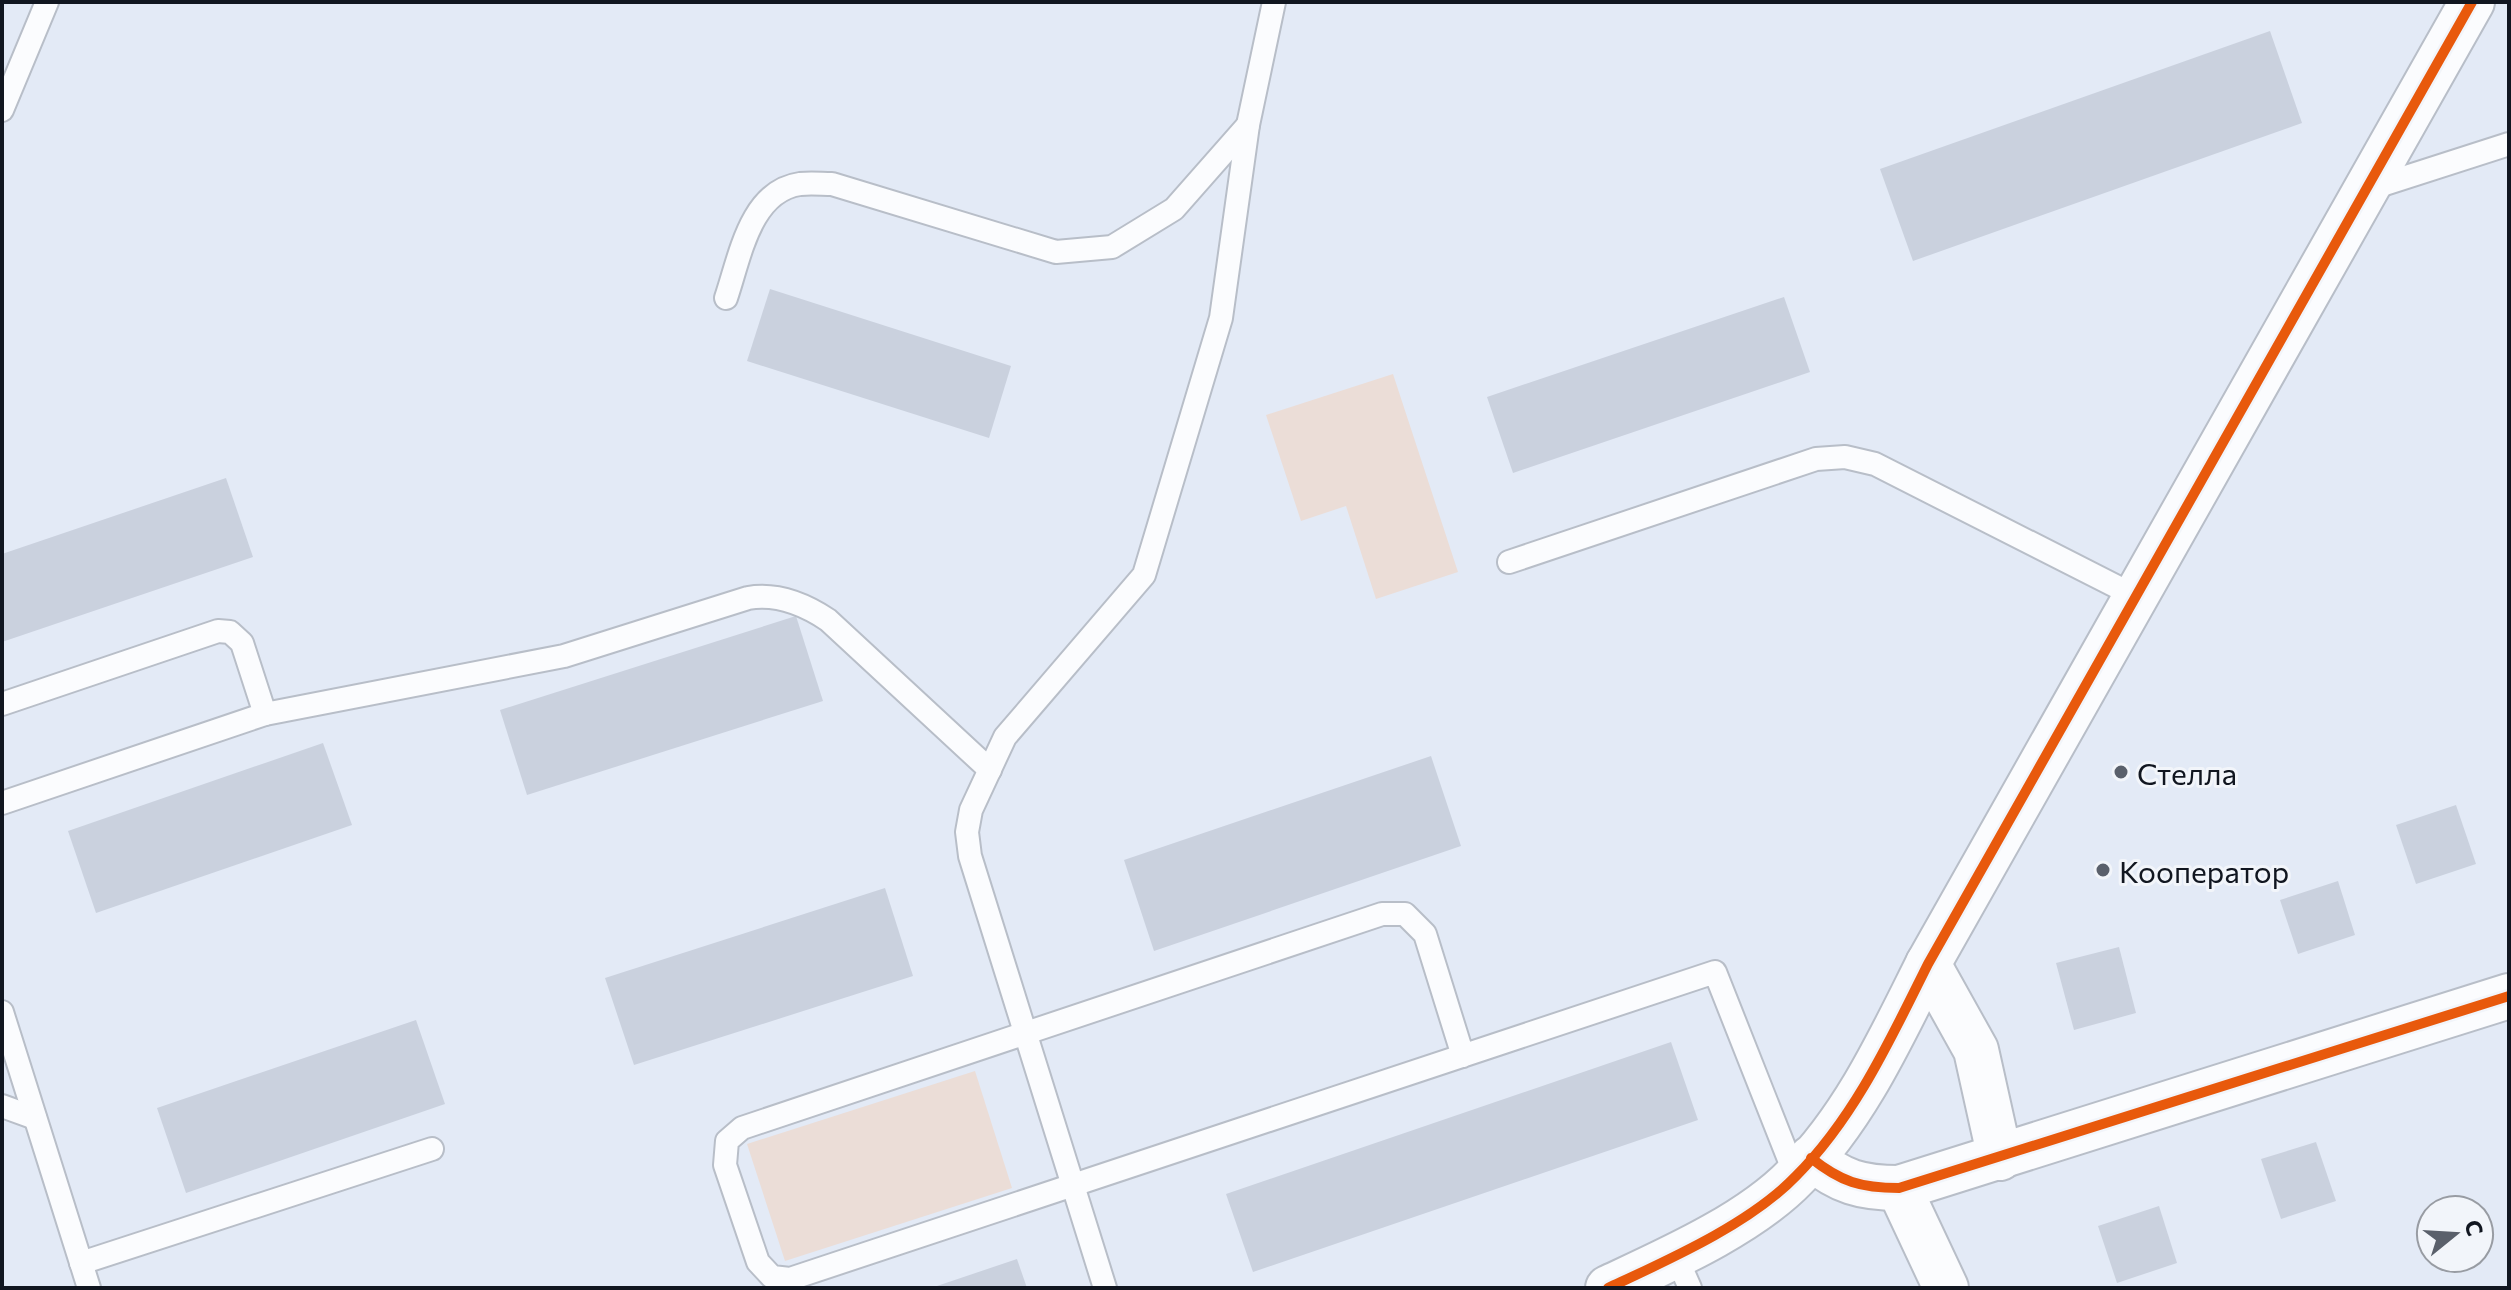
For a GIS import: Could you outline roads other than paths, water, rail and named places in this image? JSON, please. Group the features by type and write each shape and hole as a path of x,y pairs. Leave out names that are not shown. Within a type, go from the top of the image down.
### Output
{"street":[{"path":"1608,1288 1683,1272 1804,1168 1839,1124 1886,1049 1928,964 2472,2"},
{"path":"1928,964 1976,1050 2000,1158"},
{"path":"1804,1168 1828,1172 1847,1182 1870,1188 1899,1188 2509,996"},
{"path":"1899,1188 1946,1288"}],"lane":[{"path":"2,110 47,2"},
{"path":"1105,1288 970,856 967,832 971,810 1005,737 1144,575 1221,318 1248,125 1274,2"},
{"path":"726,298 756,213 771,196 798,184 832,184 1056,252 1112,247 1174,209 1248,125"},
{"path":"2368,189 2509,144"},
{"path":"1509,562 1816,459 1845,457 1875,464 2137,597"},
{"path":"2,803 265,714 564,656 748,598 768,597 798,603 828,620 990,770"},
{"path":"2,704 218,631 230,632 242,643 265,714"},
{"path":"1463,1056 1425,934 1405,914 1382,914 742,1128 727,1141 725,1165 758,1262 772,1277 790,1279 1463,1056 1715,972 1804,1168"},
{"path":"2,1012 89,1288"},
{"path":"2,1106 35,1118"},
{"path":"81,1263 432,1149"}],"place":[{"name":"Стелла","path":"2121,772"},
{"name":"Кооператор","path":"2103,870"}]}
